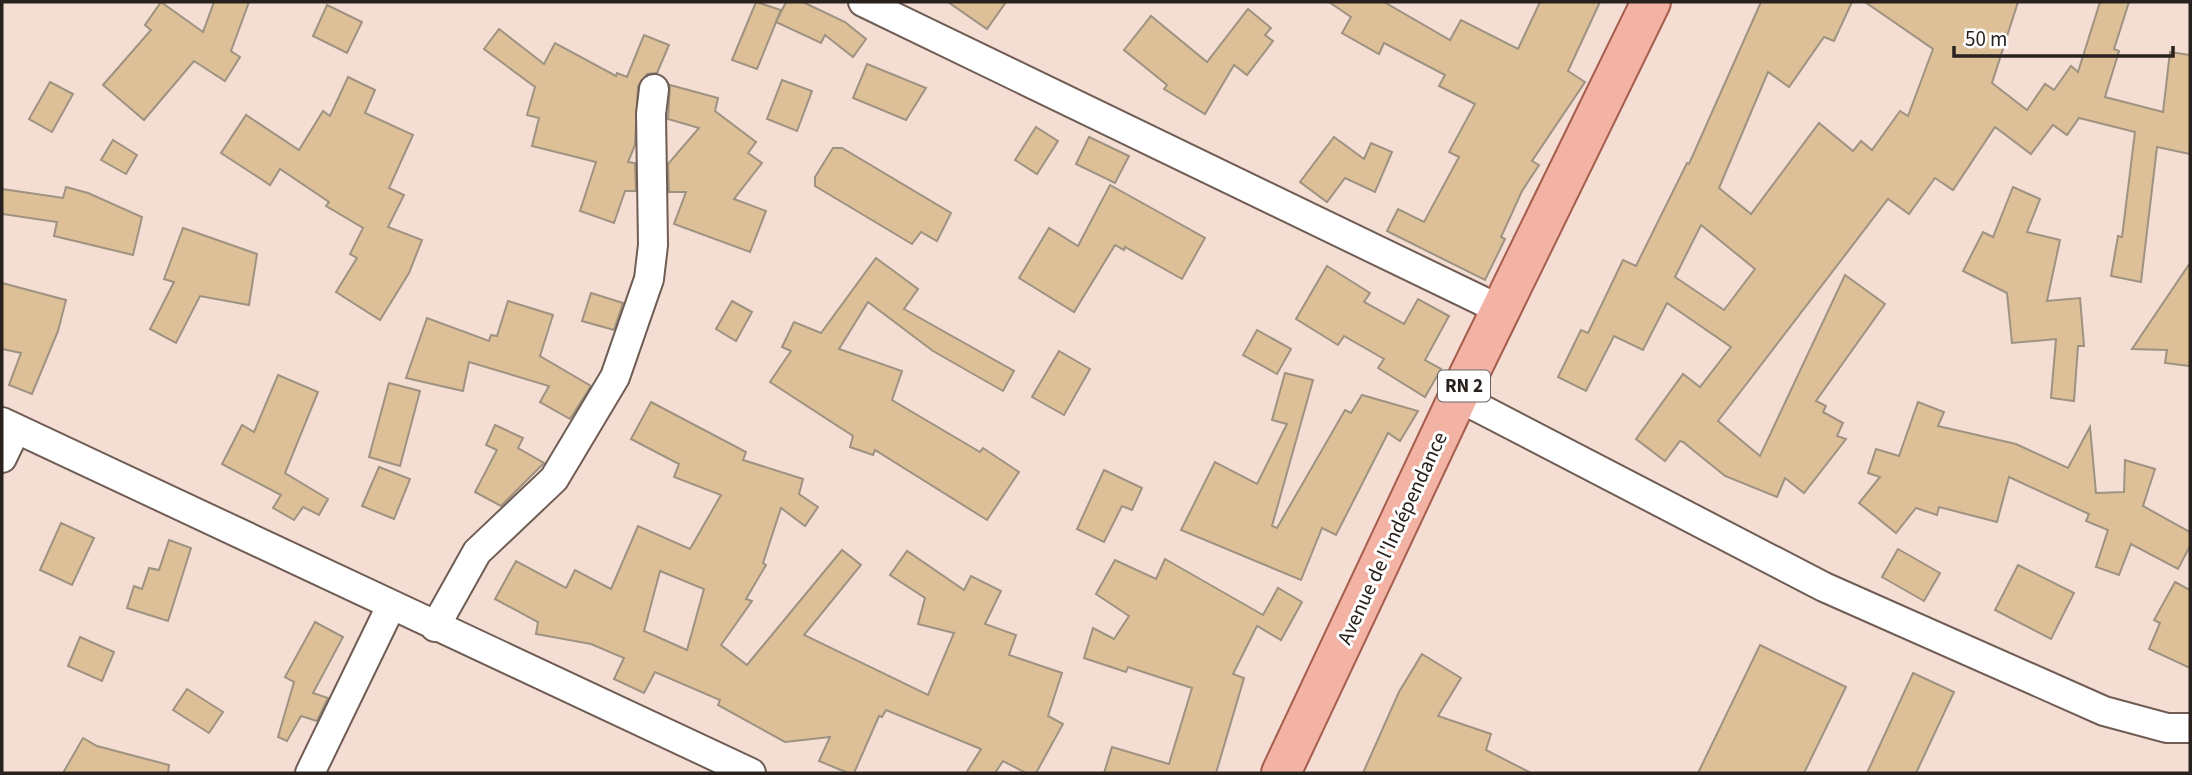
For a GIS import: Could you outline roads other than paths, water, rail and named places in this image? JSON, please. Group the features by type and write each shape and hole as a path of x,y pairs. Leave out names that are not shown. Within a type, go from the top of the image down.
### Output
{"main road":[{"name":"Avenue de l'Indépendance","path":"1281,773 1458,397 1503,311 1651,2"}],"street":[{"path":"863,2 1503,311"},
{"path":"435,627 477,552 554,479 615,377 649,279 653,245 651,114 654,89"},
{"path":"1458,397 1824,587 2104,710 2167,728 2190,728"},
{"path":"2,458 9,425 751,773"},
{"path":"310,773 391,606"}]}
